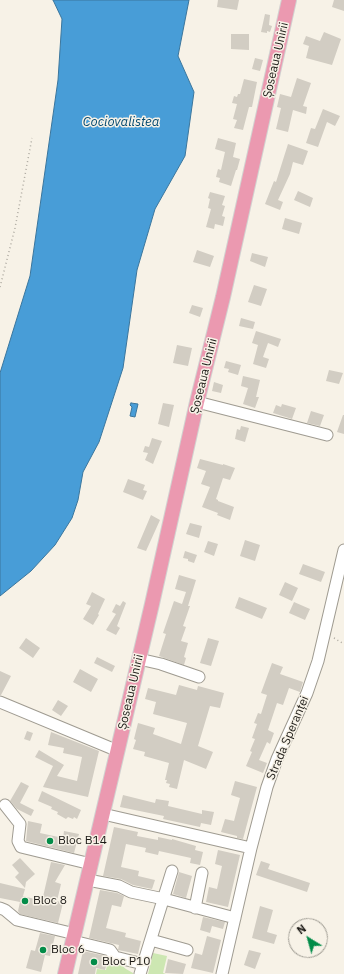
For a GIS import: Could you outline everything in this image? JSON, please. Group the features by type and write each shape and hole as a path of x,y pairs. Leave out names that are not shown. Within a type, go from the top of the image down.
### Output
{"main road":[{"name":"Șoseaua Unirii","path":"65,974 92,864 197,402 223,297 289,0"}],"street":[{"path":"197,402 327,435"},
{"name":"Strada Speranței","path":"222,974 251,848 267,787 277,759 307,693 318,661 344,550"},
{"path":"139,660 161,664 199,677"},
{"path":"0,702 118,751"},
{"path":"5,805 20,824 18,841 21,847 92,864"},
{"path":"103,814 251,848"},
{"path":"0,908 5,910 17,920 110,950 115,958 141,969 172,871"},
{"path":"195,908 202,873"},
{"path":"88,880 119,886 131,892 164,899 235,918"},
{"path":"151,940 187,950"}],"path":[{"path":"0,287 15,228 32,138"},
{"path":"324,633 344,644"}],"green space":[{"path":"153,953 167,956 163,973 166,974 148,974"},
{"path":"108,961 120,964 133,974 96,974 97,969 106,970"}],"water":[{"name":"Cociovalistea","path":"53,0 189,0 178,56 194,92 185,156 155,209 137,270 123,368 99,442 83,472 78,500 72,518 55,545 31,571 0,596 0,373 30,276 58,80 62,19"},
{"path":"131,403 138,404 135,417 130,416 132,407 130,405"}],"building":[{"path":"218,0 239,0 237,10 217,7"},
{"path":"334,0 344,0 344,11 332,7"},
{"path":"265,14 270,15 269,25 272,26 270,32 267,31 267,33 261,32"},
{"path":"324,32 341,39 332,65 306,58 309,46 303,44 306,36 320,41"},
{"path":"231,34 249,34 249,50 231,49"},
{"path":"255,58 263,60 260,71 252,69"},
{"path":"297,78 311,83 303,106 307,107 306,114 293,110 288,132 276,129 281,108 277,107 280,94 291,97"},
{"path":"244,79 257,82 252,107 249,107 243,130 234,128 237,120 233,119 237,104 232,103 234,96 237,97 238,94 240,94"},
{"path":"323,109 340,116 335,126 327,122 318,147 306,143 311,128 315,129"},
{"path":"218,138 236,143 233,157 240,159 231,186 219,182 220,178 216,177 218,169 221,170 225,152 215,149"},
{"path":"288,144 308,151 303,165 293,162 290,174 278,200 283,202 280,210 265,204 274,181 276,182"},
{"path":"298,191 313,198 310,207 294,200"},
{"path":"210,192 225,196 222,205 225,206 222,216 225,217 223,226 215,224 214,229 206,227 211,209 208,208 210,199 208,198"},
{"path":"285,218 302,223 299,234 282,229"},
{"path":"197,250 214,256 210,267 193,262"},
{"path":"252,253 268,257 265,267 250,261"},
{"path":"254,285 267,289 261,306 248,302"},
{"path":"192,305 203,308 200,317 189,313"},
{"path":"241,318 255,322 253,329 239,326"},
{"path":"256,331 281,339 278,347 268,343 263,357 269,359 266,368 253,364 258,345 252,343"},
{"path":"177,345 192,348 188,366 173,363"},
{"path":"226,361 241,365 238,375 228,372 229,369 224,368"},
{"path":"329,370 343,373 339,384 326,381"},
{"path":"243,376 260,380 256,397 259,397 255,408 243,404 248,388 241,386"},
{"path":"214,382 223,385 221,393 212,391"},
{"path":"163,403 174,405 169,427 158,424"},
{"path":"282,404 296,408 292,419 273,413 276,405 281,407"},
{"path":"311,411 324,415 320,426 307,423"},
{"path":"344,415 344,434 337,432"},
{"path":"241,426 249,428 245,442 235,439 237,429 240,430"},
{"path":"152,438 162,441 153,464 145,460 148,453 143,452 145,446 149,447"},
{"path":"200,459 235,468 230,480 223,478 216,499 234,507 230,520 217,515 218,513 202,507 210,487 201,484 206,471 197,468"},
{"path":"128,479 145,485 143,490 147,491 143,500 123,492"},
{"path":"151,515 160,520 146,551 137,548"},
{"path":"190,523 202,526 199,538 186,534"},
{"path":"245,540 260,545 255,561 240,556"},
{"path":"208,541 218,544 214,556 204,552"},
{"path":"185,551 197,555 194,563 183,558"},
{"path":"303,564 325,572 321,582 299,574"},
{"path":"179,575 196,580 188,606 190,606 183,626 186,627 181,641 188,643 184,657 186,658 184,665 159,656 166,634 163,633 174,601 182,604 186,592 175,589"},
{"path":"285,582 298,588 292,601 279,595"},
{"path":"92,592 105,599 98,614 99,615 93,625 83,619 91,606 86,604"},
{"path":"239,597 267,608 262,619 235,608"},
{"path":"123,601 126,603 117,626 120,628 116,635 106,630 116,614 112,612 116,604 120,606"},
{"path":"294,602 310,609 305,620 289,613"},
{"path":"26,638 40,648 33,658 19,648"},
{"path":"208,638 219,641 211,666 200,663"},
{"path":"97,657 115,666 112,672 94,663"},
{"path":"272,663 283,667 280,674 303,682 300,692 289,688 283,705 277,703 268,730 274,733 270,744 267,742 259,760 267,763 263,773 246,766 252,752 250,751 255,739 252,738 257,724 254,723 258,713 261,714 267,695 261,693"},
{"path":"80,669 98,679 91,692 73,682"},
{"path":"0,671 11,676 1,695 0,695"},
{"path":"179,685 197,690 198,686 224,693 220,708 210,706 198,746 213,752 206,769 184,760 177,789 169,787 170,784 166,783 167,780 165,780 169,763 144,756 145,752 133,749 136,740 134,739 138,723 155,728 153,734 181,744 187,723 153,714 156,702 145,699 148,688 176,695"},
{"path":"58,700 68,706 61,716 52,710"},
{"path":"27,731 33,733 30,741 24,739"},
{"path":"51,732 99,751 88,797 43,787 53,766 35,757 39,750 64,765 57,776 77,781 82,757 63,753 64,748 48,745"},
{"path":"235,781 257,787 243,839 221,832 225,819 234,821 240,798 231,795"},
{"path":"21,782 29,786 20,803 34,810 31,816 17,809 10,801"},
{"path":"42,791 81,810 77,819 74,817 73,819 68,817 66,819 57,814 58,812 51,809 52,807 38,801"},
{"path":"123,795 155,803 156,799 169,801 168,806 202,814 202,810 214,812 211,825 201,823 200,827 163,819 164,816 120,807"},
{"name":"Bloc B14","path":"28,821 42,824 40,833 63,838 64,831 79,834 74,853 26,841"},
{"path":"114,827 138,832 137,836 158,840 158,837 172,839 196,846 195,850 203,852 200,865 190,863 191,858 159,851 158,855 145,852 146,848 126,844 121,867 139,871 138,876 155,880 152,889 133,885 121,879 103,876"},
{"path":"218,850 240,855 228,907 206,902 209,887 217,889 222,866 215,864"},
{"path":"20,858 35,874 26,882 25,888 15,877 19,873 12,865"},
{"path":"261,861 270,864 268,869 310,883 307,892 256,875"},
{"path":"51,862 65,865 55,882 61,884 57,901 63,903 58,923 20,914 18,911 20,902 0,898 0,883 25,889 23,896 42,901"},
{"path":"179,872 192,876 186,898 173,894"},
{"path":"100,890 117,893 124,896 121,907 112,905 106,928 126,933 125,937 141,941 138,954 118,950 119,945 89,938"},
{"path":"260,906 273,910 267,932 277,935 274,944 252,938"},
{"path":"203,917 225,922 223,929 212,926 210,933 200,930"},
{"name":"Bloc 6","path":"40,933 55,936 50,956 45,955 41,972 26,968 31,950 35,951"},
{"path":"207,936 221,940 213,973 191,968 195,953 202,955"},
{"path":"249,950 261,953 255,969 244,965"},
{"name":"Bloc P10","path":"83,951 106,956 108,959 105,970 96,968 95,974 78,974"},
{"path":"168,959 186,964 183,974 165,973"}],"place":[{"name":"Bloc B14","path":"50,841"},
{"name":"Bloc 8","path":"25,901"},
{"name":"Bloc 6","path":"43,950"},
{"name":"Bloc P10","path":"94,962"}]}
